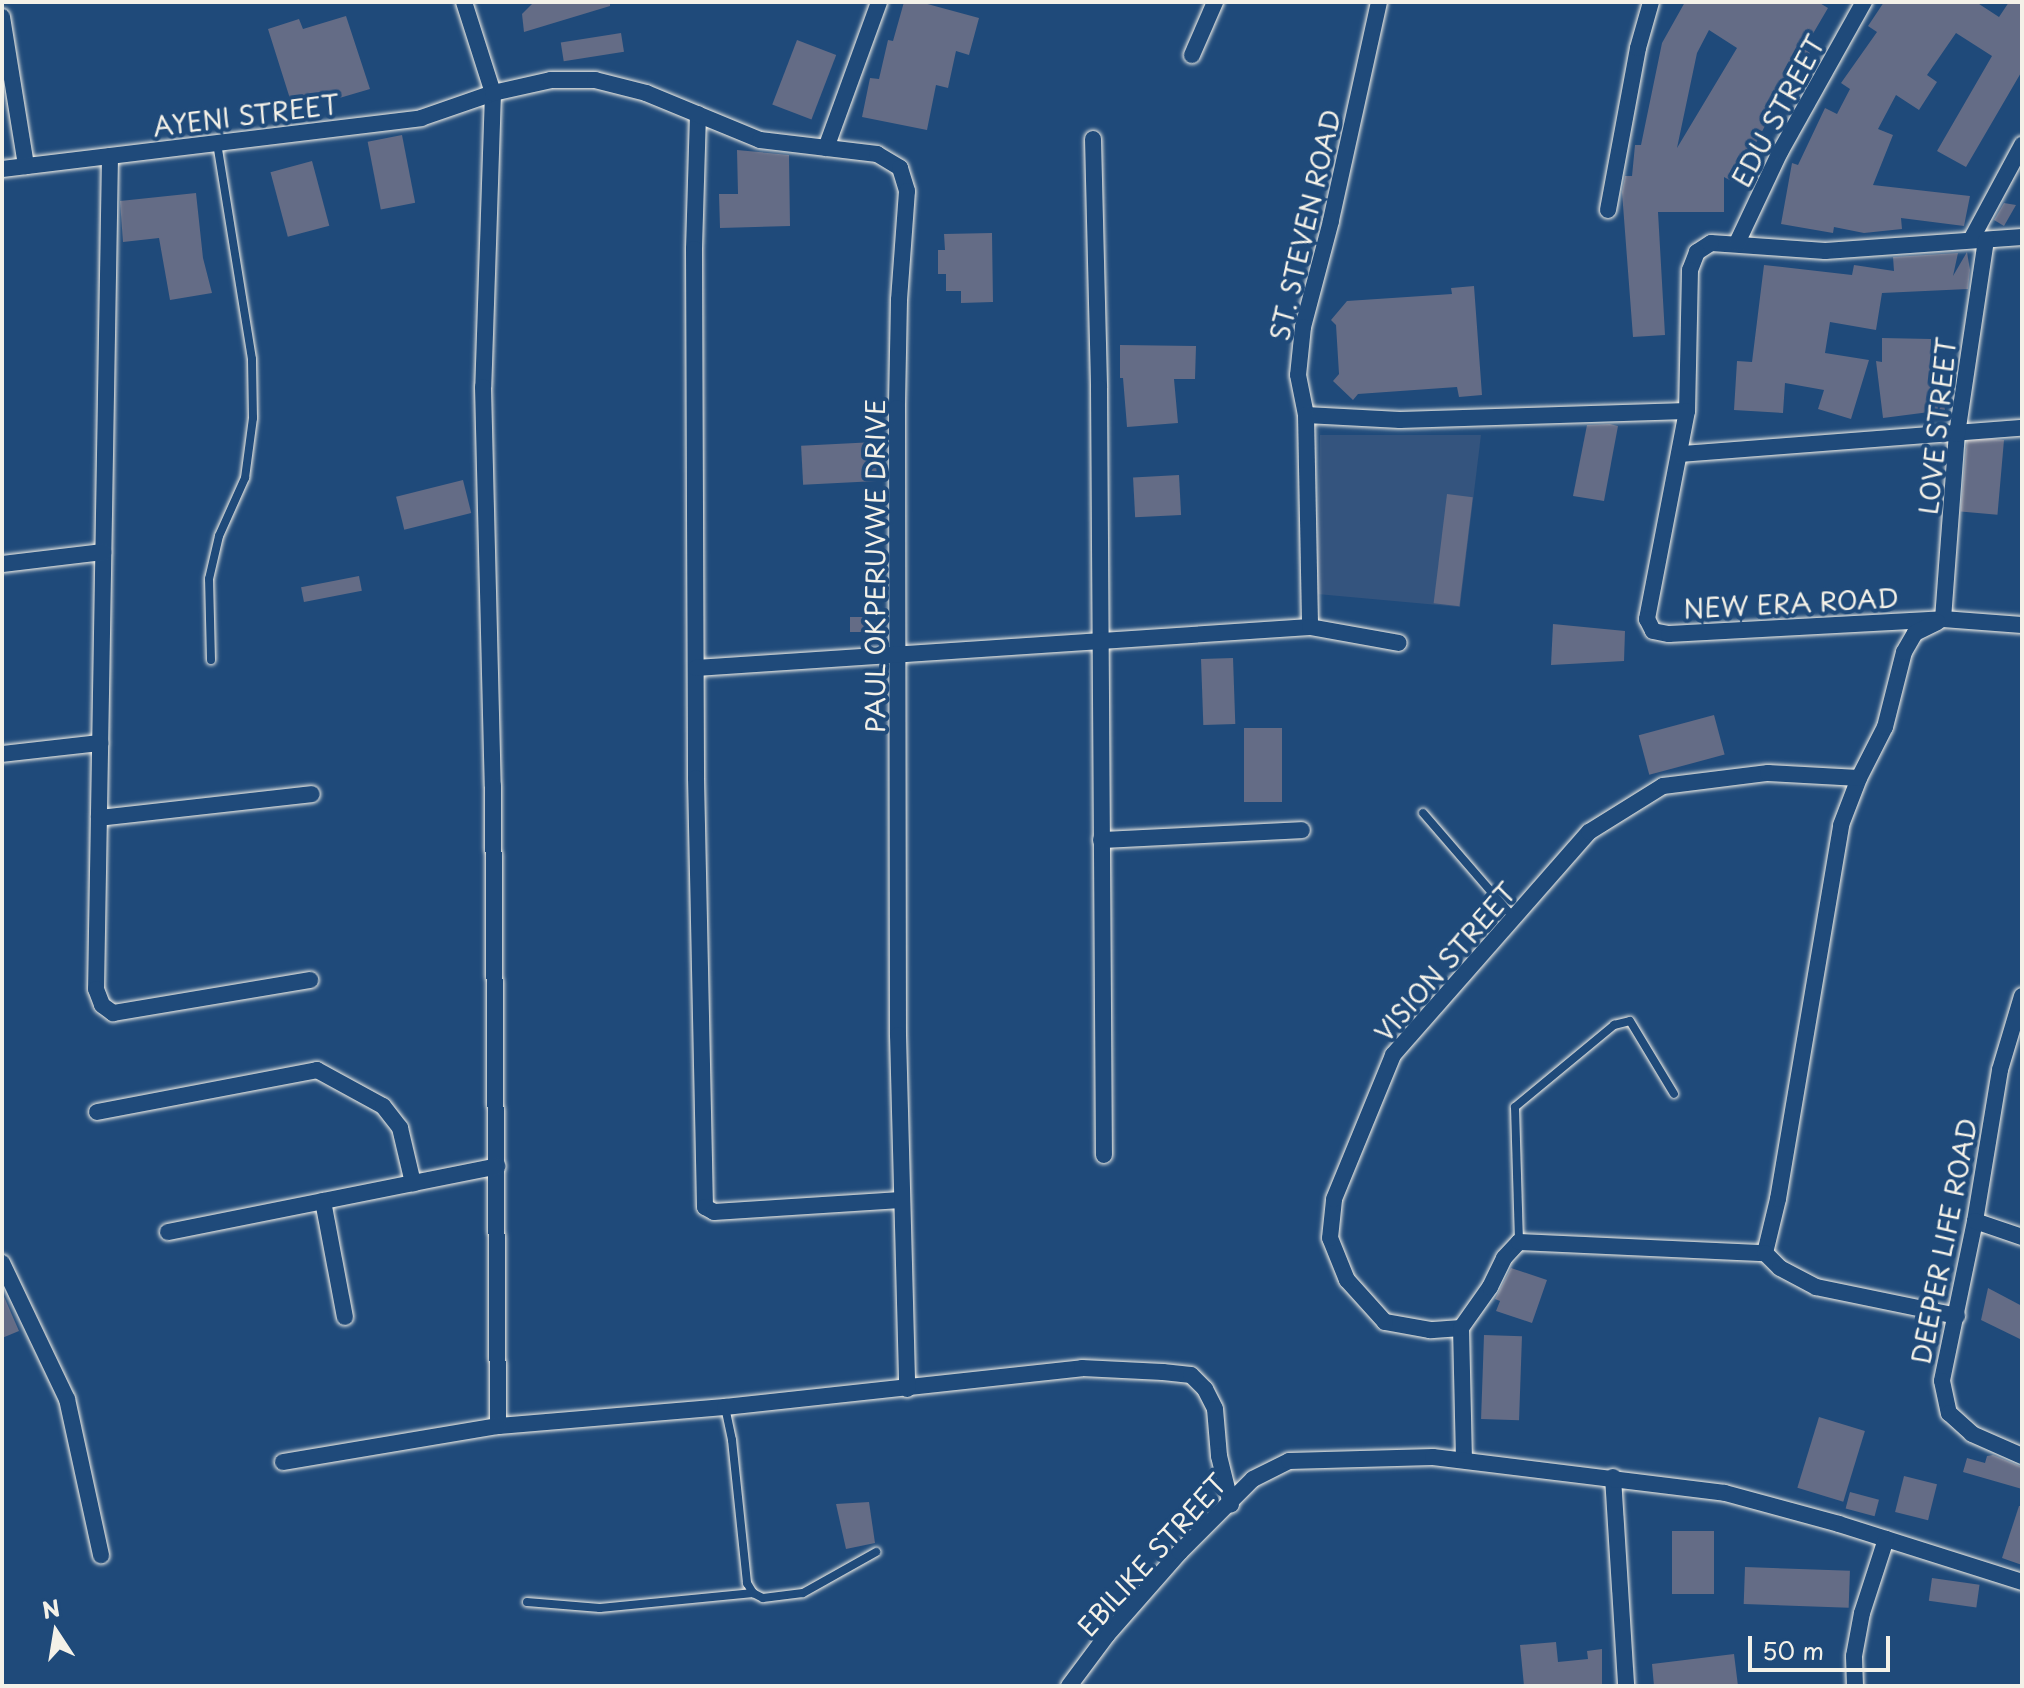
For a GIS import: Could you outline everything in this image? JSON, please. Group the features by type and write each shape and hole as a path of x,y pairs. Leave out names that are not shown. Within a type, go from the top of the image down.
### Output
{"street":[{"path":"464,2 493,93 483,387 497,1166 498,1426"},
{"path":"826,148 879,2"},
{"path":"1192,55 1215,2"},
{"name":"ST. STEVEN ROAD","path":"1310,627 1306,415 1298,375 1303,327 1331,221 1379,2"},
{"path":"1608,210 1638,48 1651,2"},
{"name":"EDU STREET","path":"1737,243 1780,152 1864,2"},
{"path":"2,17 26,166"},
{"name":"PAUL OKPERUVWE DRIVE","path":"493,93 551,80 595,80 646,93 760,140 877,154 900,168 907,191 899,300 901,1200 907,1389"},
{"name":"AYENI STREET","path":"2,169 421,118 493,93"},
{"path":"698,114 694,249 696,668 705,1207 714,1212 901,1200"},
{"path":"1093,139 1104,1155"},
{"name":"LOVE STREET","path":"1943,619 1957,434 1979,239 2022,145"},
{"path":"110,156 96,989 102,1005 113,1013 310,980"},
{"name":"NEW ERA ROAD","path":"2022,237 1825,251 1711,243 1697,252 1690,270 1687,411 1647,619 1653,631 1669,634 1943,619 2022,625"},
{"path":"1306,415 1400,420 1687,411"},
{"path":"1681,454 2022,428"},
{"path":"2,564 103,552"},
{"path":"1765,1253 1778,1199 1841,825 1859,778 1885,727 1904,652 1915,633 1943,619"},
{"path":"696,668 1310,627 1399,643"},
{"path":"2,754 100,743"},
{"name":"VISION STREET","path":"1461,1328 1430,1330 1385,1322 1347,1280 1330,1238 1334,1199 1393,1055 1589,832 1663,786 1768,773 1859,778"},
{"path":"99,818 312,794"},
{"path":"1101,840 1302,830"},
{"name":"DEEPER LIFE ROAD","path":"2022,996 2000,1070 1975,1221 1942,1381 1949,1413 1972,1434 2022,1456"},
{"path":"97,1112 317,1070 383,1106 400,1128 413,1183"},
{"path":"168,1232 497,1166"},
{"path":"323,1201 345,1317"},
{"path":"1975,1221 2022,1237"},
{"path":"1464,1460 1461,1328 1490,1287 1504,1258 1519,1242 1765,1253 1780,1268 1816,1287 1957,1316"},
{"path":"2,1263 67,1399 101,1555"},
{"path":"283,1462 498,1426 907,1389 1082,1368 1124,1368 1191,1375 1205,1389 1215,1409 1219,1456 1231,1505"},
{"name":"EBILIKE STREET","path":"1069,1686 1107,1635 1180,1552 1231,1505 1253,1479 1289,1461 1433,1457 1725,1493 2022,1582"},
{"path":"1613,1477 1626,1686"},
{"path":"1855,1686 1854,1656 1862,1613 1886,1539"}],"lane":[{"path":"211,660 209,579 219,536 245,478 253,418 252,359 217,143"},
{"path":"1423,813 1514,918"},
{"path":"1519,1242 1515,1107 1614,1025 1630,1021 1674,1094"},
{"path":"725,1407 732,1440 747,1583 753,1593"},
{"path":"527,1602 600,1608 753,1593 763,1598 803,1593 876,1552"}],"shaded area":[{"path":"1320,435 1481,435 1460,607 1317,594"}],"building":[{"path":"534,2 610,2 610,6 524,32 522,14"},
{"path":"904,2 920,2 979,18 969,55 956,51 948,88 936,85 927,130 862,117 870,78 879,79 888,40 893,41"},
{"path":"1685,2 1818,2 1828,8 1804,49 1810,53 1790,83 1786,80 1761,121 1766,124 1735,183 1724,177 1724,212 1658,212 1665,335 1633,337 1622,192 1625,176 1632,176 1635,145 1641,145 1662,43","holes":["1709,30 1737,48 1677,148 1697,53"]},
{"path":"1884,2 1976,2 1999,17 2009,2 2022,2 2022,71 1966,167 1937,151 1992,56 1956,33 1927,75 1937,82 1919,110 1896,95 1878,129 1893,135 1873,185 1970,196 1964,226 1901,218 1902,229 1864,233 1834,227 1833,233 1781,224 1792,163 1798,165 1825,108 1837,114 1850,89 1841,83 1877,32 1868,26"},
{"path":"346,16 370,89 336,99 334,92 292,105 268,29 299,19 303,29"},
{"path":"621,33 624,52 564,61 561,43"},
{"path":"797,40 836,55 811,119 772,104"},
{"path":"402,135 415,203 381,209 368,142"},
{"path":"737,150 789,155 790,226 720,228 719,194 738,194"},
{"path":"312,161 329,226 288,237 270,172"},
{"path":"196,193 203,258 212,293 170,300 159,238 123,242 120,201"},
{"path":"2004,203 2016,205 2004,226 1994,220"},
{"path":"992,233 993,302 961,303 961,291 946,291 946,274 938,274 938,250 945,250 944,234"},
{"path":"1967,252 1970,270 1968,289 1882,293 1876,330 1830,322 1825,353 1869,360 1851,419 1818,409 1824,390 1785,383 1783,413 1734,410 1737,361 1752,362 1764,265 1852,275 1854,265 1894,271 1893,257 1958,253 1953,276"},
{"path":"1474,286 1482,395 1459,397 1457,387 1358,394 1353,400 1333,381 1339,374 1336,325 1331,320 1347,301 1452,294 1451,288"},
{"path":"1882,338 1931,339 1931,385 1941,384 1945,410 1883,418 1876,361 1882,362"},
{"path":"1120,345 1196,346 1195,379 1174,379 1178,423 1127,427 1123,378 1120,378"},
{"path":"1587,425 1618,426 1604,501 1573,496"},
{"path":"1967,437 2004,440 1997,515 1961,511"},
{"path":"875,442 877,481 803,485 801,446"},
{"path":"1179,475 1181,515 1135,517 1133,477"},
{"path":"463,480 471,513 404,530 396,497"},
{"path":"1447,494 1473,497 1459,606 1434,603"},
{"path":"359,576 362,591 304,602 301,587"},
{"path":"850,617 865,617 865,632 850,632"},
{"path":"1553,624 1625,631 1624,661 1551,665"},
{"path":"1233,658 1235,724 1203,725 1201,659"},
{"path":"1714,715 1725,755 1649,775 1639,735"},
{"path":"1244,728 1282,728 1282,802 1244,802"},
{"path":"1511,1268 1547,1280 1532,1323 1496,1311 1500,1301 1495,1299"},
{"path":"1988,1288 2022,1306 2022,1340 1981,1320"},
{"path":"2,1292 19,1331 2,1338"},
{"path":"1484,1335 1522,1336 1519,1420 1481,1419"},
{"path":"1819,1417 1865,1431 1843,1502 1797,1488"},
{"path":"1993,1455 2022,1467 2022,1489 1963,1472 1967,1458 1985,1463 1987,1456"},
{"path":"1904,1476 1937,1484 1928,1520 1895,1512"},
{"path":"1850,1492 1879,1500 1875,1516 1846,1508"},
{"path":"869,1502 875,1543 846,1549 836,1504"},
{"path":"2019,1506 2022,1506 2022,1565 2002,1558"},
{"path":"1672,1531 1714,1531 1714,1594 1672,1594"},
{"path":"1745,1567 1850,1571 1849,1608 1744,1604"},
{"path":"1932,1578 1980,1585 1976,1607 1929,1601"},
{"path":"1556,1642 1558,1662 1588,1659 1587,1651 1602,1649 1602,1686 1524,1686 1520,1645"},
{"path":"1734,1654 1738,1686 1654,1686 1652,1664"}]}
